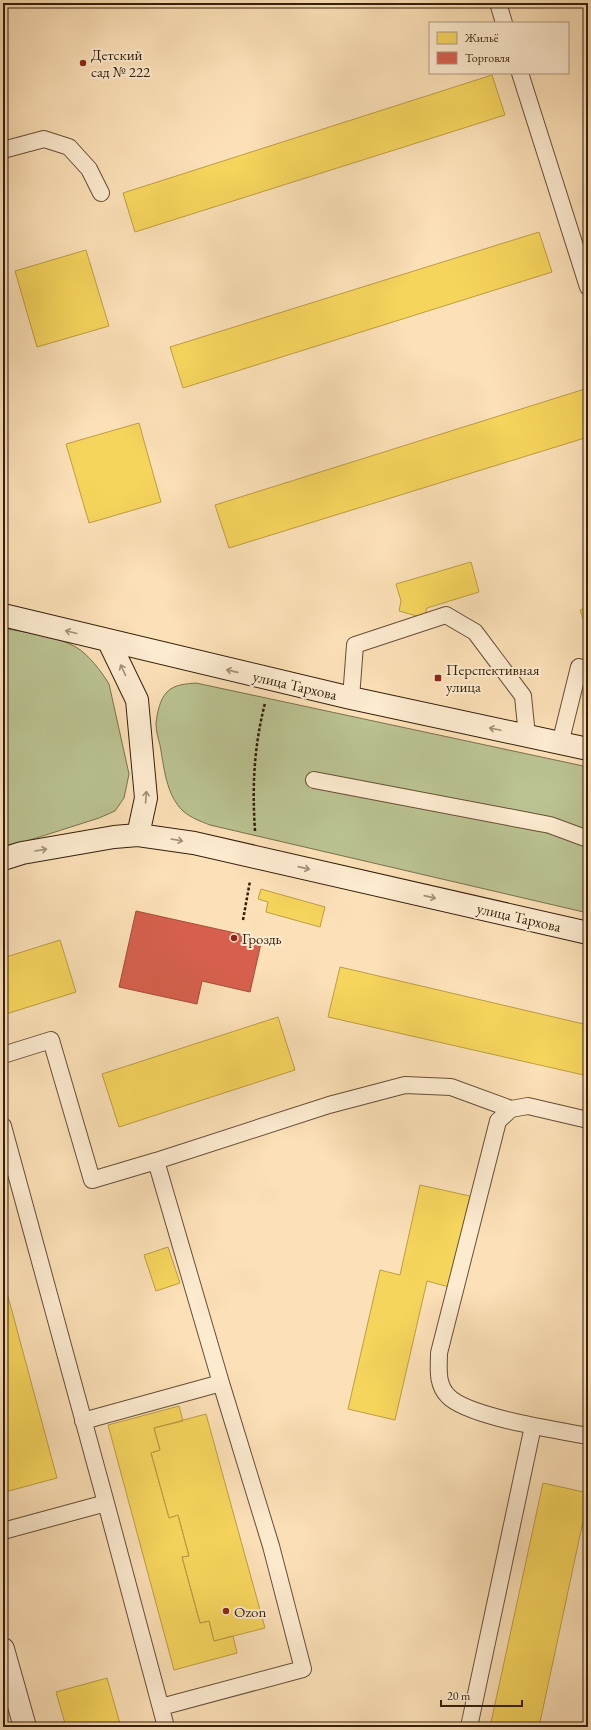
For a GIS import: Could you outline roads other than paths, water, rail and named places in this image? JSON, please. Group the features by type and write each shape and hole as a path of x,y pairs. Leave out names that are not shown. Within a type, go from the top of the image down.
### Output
{"main road":[{"name":"улица Тархова","path":"3,615 109,642 351,698 588,749"},
{"path":"109,642 137,700 146,798 138,835"},
{"name":"улица Тархова","path":"3,859 37,850 114,837 138,835 194,843 588,933"},
{"path":"3,1649 25,1727"}],"lane":[{"path":"498,3 504,22"},
{"path":"520,74 588,287"},
{"path":"3,150 44,139 69,147 89,169 101,193"},
{"path":"351,698 355,645 446,615 475,632 523,696 527,736"},
{"path":"560,744 579,667"},
{"path":"314,780 550,825 588,839"},
{"path":"3,1055 51,1040 92,1180 329,1105 405,1085 451,1087 511,1109 528,1106 588,1120"},
{"path":"511,1109 498,1122 439,1353 438,1378 448,1396 471,1410 533,1426 588,1436"},
{"path":"3,1126 166,1727"},
{"path":"156,1161 221,1383 271,1546 303,1669 161,1707"},
{"path":"83,1421 221,1383"},
{"path":"469,1727 533,1426"},
{"path":"3,1531 106,1503"}],"place":[{"name":"Детский сад № 222","path":"83,63"},
{"name":"Перспективная улица","path":"438,678"},
{"name":"Гроздь","path":"234,938"},
{"name":"Ozon","path":"226,1611"}]}
